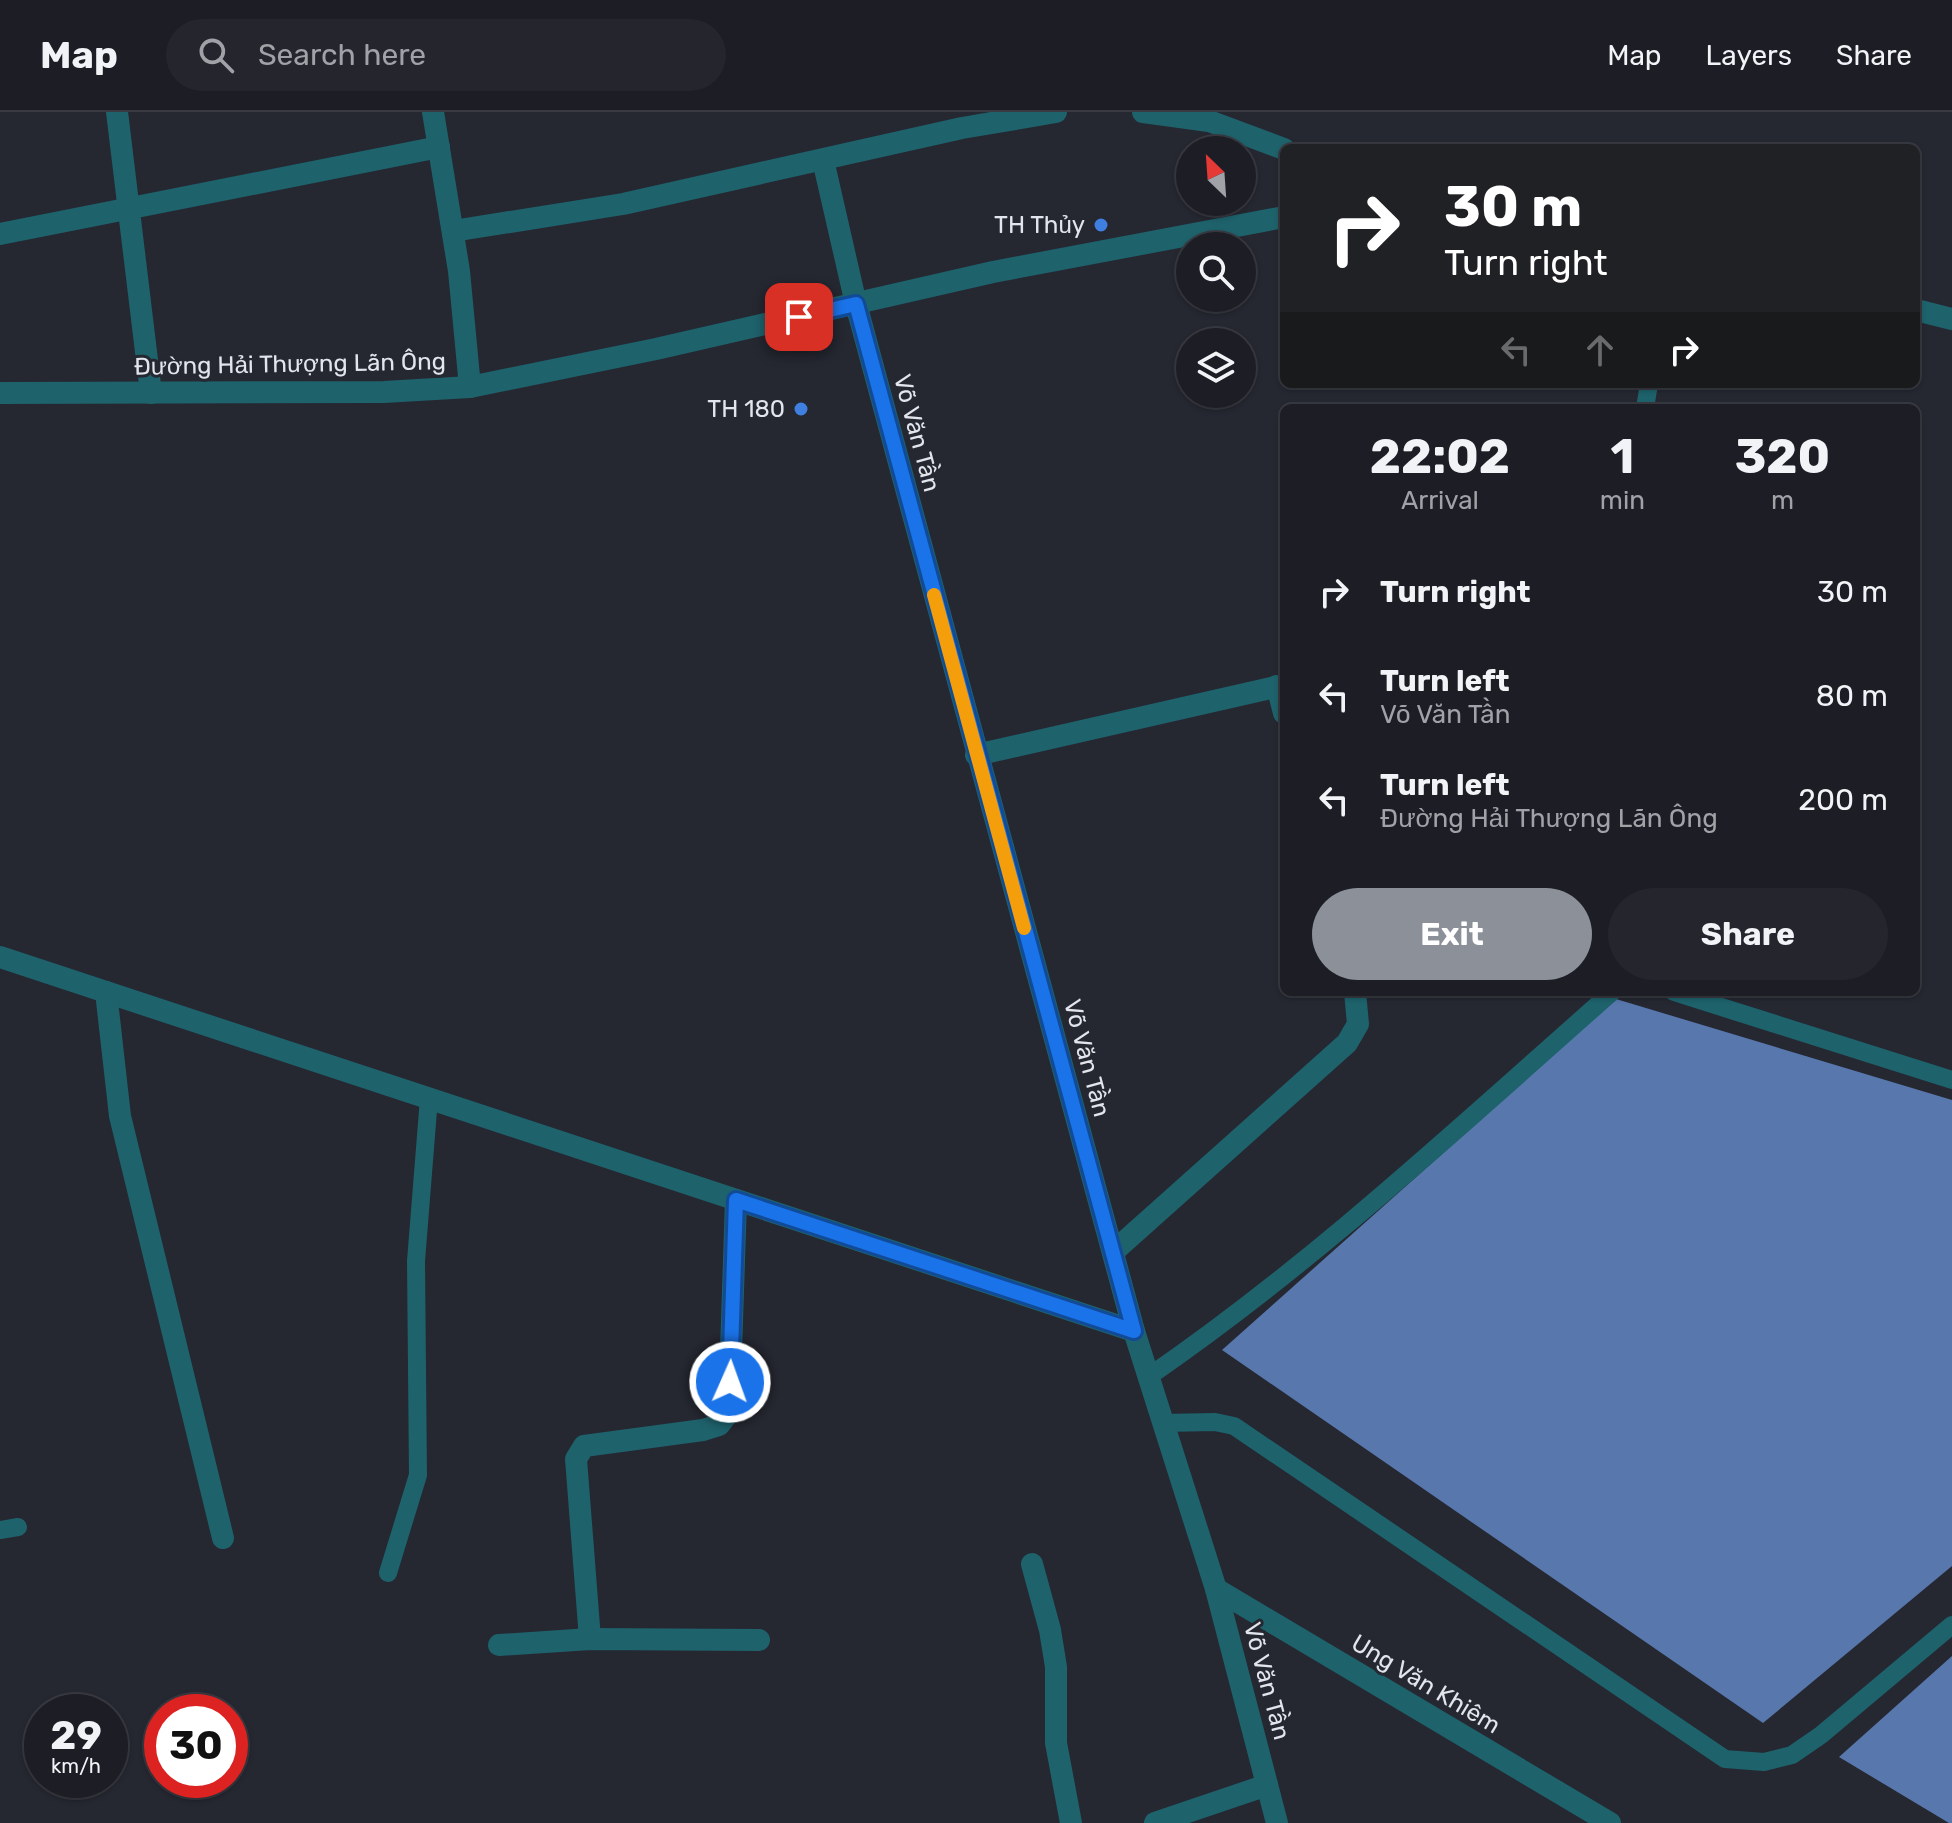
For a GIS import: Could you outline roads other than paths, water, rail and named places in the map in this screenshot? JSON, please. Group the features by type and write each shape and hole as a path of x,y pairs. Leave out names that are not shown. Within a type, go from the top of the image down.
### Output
{"street":[{"path":"117,112 151,393"},
{"path":"433,112 453,231 470,387"},
{"path":"453,231 623,204 962,128 1056,112"},
{"path":"1143,112 1209,121 1280,148"},
{"path":"0,234 129,211 439,147"},
{"name":"Võ Văn Tần","path":"823,160 856,304 976,755 1134,1331 1216,1589 1277,1823"},
{"name":"Đường Hải Thượng Lãn Ông","path":"0,393 384,392 470,387 993,272 1280,218"},
{"path":"1920,311 1952,319"},
{"path":"976,755 1280,685"},
{"path":"0,957 1134,1331"},
{"path":"106,992 120,1116 223,1538"},
{"path":"1113,1252 1347,1043 1358,1024 1355,996"},
{"path":"590,1639 576,1459 584,1446 703,1430 719,1425 729,1412 736,1200"},
{"path":"1032,1564 1050,1630 1056,1667 1056,1743 1071,1823"},
{"name":"Ung Văn Khiêm","path":"1216,1589 1588,1816 1610,1823"},
{"path":"499,1645 590,1639 759,1640"},
{"path":"1155,1823 1267,1785"}],"lane":[{"path":"1148,1377 1228,1322 1327,1243 1607,996"},
{"path":"1687,996 1952,1080"},
{"path":"388,1573 418,1475 416,1261 429,1098"},
{"path":"1162,1423 1215,1422 1234,1426 1725,1759 1764,1762 1792,1755 1821,1735 1952,1625"}],"water":[{"path":"1616,999 1952,1100 1952,1566 1763,1723 1222,1350"},
{"path":"1952,1656 1952,1823 1949,1823 1839,1757"}],"place":[{"name":"TH Thủy","path":"1101,225"},
{"name":"TH 180","path":"801,409"}]}
